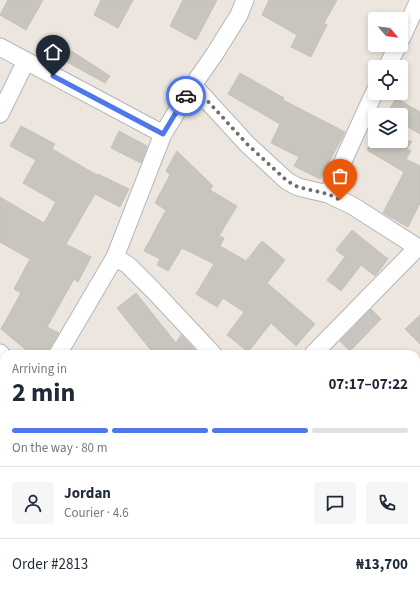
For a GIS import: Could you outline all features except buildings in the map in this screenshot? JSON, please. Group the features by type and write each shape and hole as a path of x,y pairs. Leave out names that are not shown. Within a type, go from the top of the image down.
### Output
{"street":[{"path":"60,350 115,257 163,134 239,15 245,0"},
{"path":"409,35 419,0"},
{"path":"0,47 163,134"},
{"path":"0,114 26,61"},
{"path":"193,85 247,144 287,181 298,187 328,194 353,206 419,248 317,350"},
{"path":"328,194 371,100"},
{"path":"115,257 128,265 154,290 209,350"}],"way so far":[{"path":"186,96 193,85 247,144 287,181 298,187 328,194 340,200"}],"route":[{"path":"53,76 163,134 186,96"}]}
